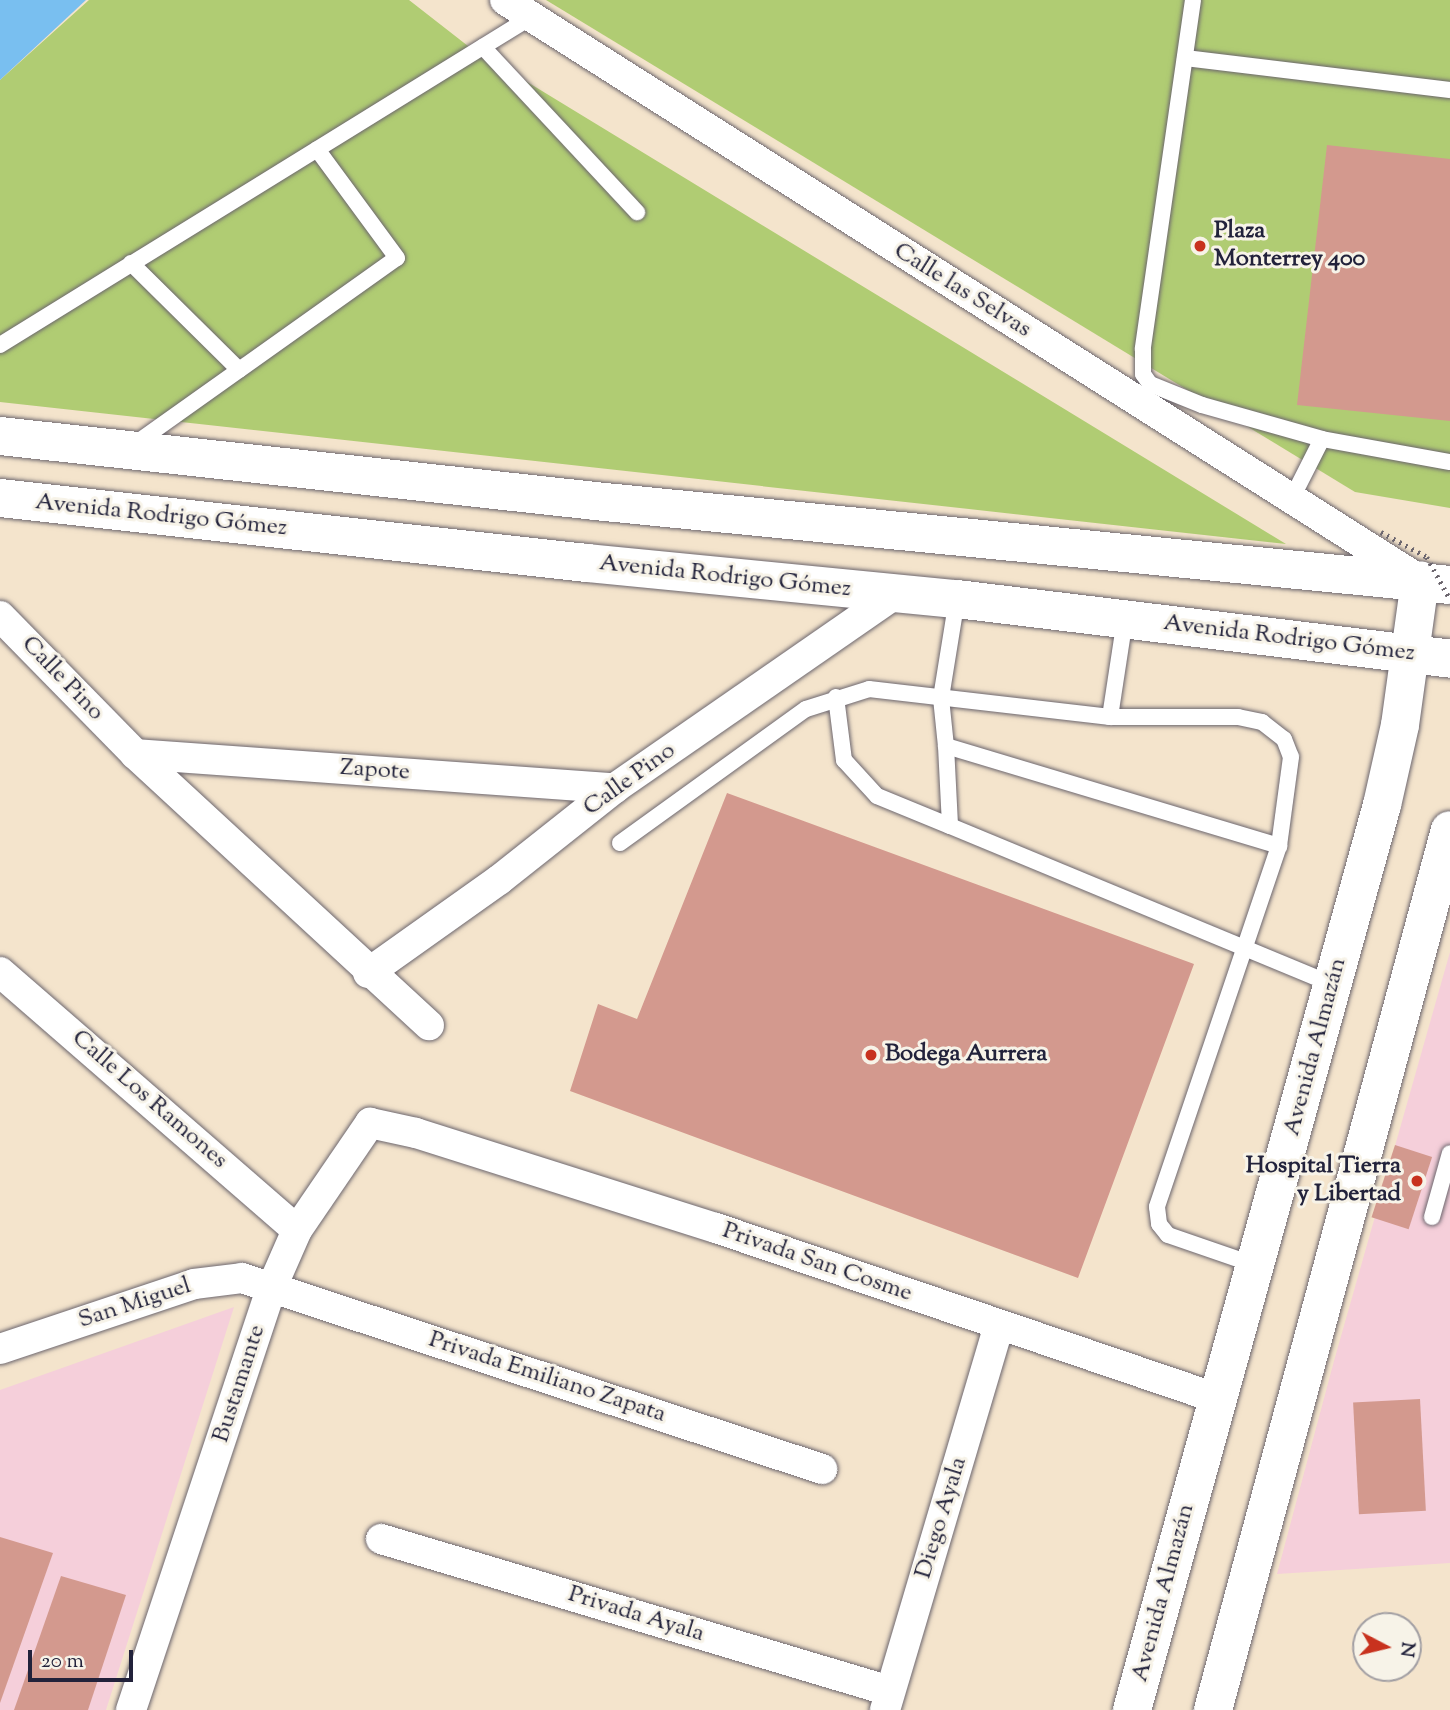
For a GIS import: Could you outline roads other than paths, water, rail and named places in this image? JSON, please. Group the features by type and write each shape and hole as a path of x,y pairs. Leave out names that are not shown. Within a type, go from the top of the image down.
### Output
{"main road":[{"path":"0,436 622,504 1440,588"},
{"name":"Avenida Rodrigo Gómez","path":"0,498 957,599 1450,659"},
{"name":"Avenida Almazán","path":"1132,1710 1216,1398 1382,805 1412,654 1440,588"},
{"path":"1213,1710 1450,830"}],"street":[{"name":"Calle las Selvas","path":"505,0 1139,388 1291,500 1440,588"},
{"name":"Calle Pino","path":"368,973 499,880 615,788 897,593"},
{"name":"Calle Pino","path":"0,616 135,754 368,973 429,1025"},
{"name":"Zapote","path":"135,754 615,788"},
{"name":"Calle Los Ramones","path":"0,972 296,1230"},
{"name":"Bustamante","path":"131,1710 272,1287 296,1230 364,1125 378,1123 416,1133"},
{"name":"Privada San Cosme","path":"416,1133 716,1228 1216,1398"},
{"name":"San Miguel","path":"0,1349 194,1284 242,1278 272,1287"},
{"name":"Privada Emiliano Zapata","path":"272,1287 822,1469"},
{"name":"Diego Ayala","path":"888,1701 999,1326"},
{"name":"Privada Ayala","path":"381,1539 888,1701"}],"lane":[{"path":"1193,0 1139,388 1150,384 1202,405 1322,439 1450,462"},
{"path":"0,345 531,17"},
{"path":"483,47 637,212"},
{"path":"1185,58 1450,90"},
{"path":"127,449 397,258 317,149"},
{"path":"131,263 239,370"},
{"path":"1291,500 1322,439"},
{"path":"950,826 941,698 957,599"},
{"path":"1110,717 1125,619"},
{"path":"620,843 806,709 836,697 869,689 1110,717 1238,717 1262,722 1284,739 1292,757 1291,782 1279,846 1157,1207 1159,1224 1168,1235 1255,1265"},
{"path":"836,697 844,760 877,796 1247,947 1333,985"},
{"path":"946,746 1279,846"},
{"path":"1432,1217 1450,1153"}],"water":[{"path":"0,0 86,0 0,80"}],"place":[{"name":"Plaza Monterrey 400","path":"1200,246"},
{"name":"Bodega Aurrera","path":"871,1055"},
{"name":"Hospital Tierra y Libertad","path":"1417,1181"}]}
